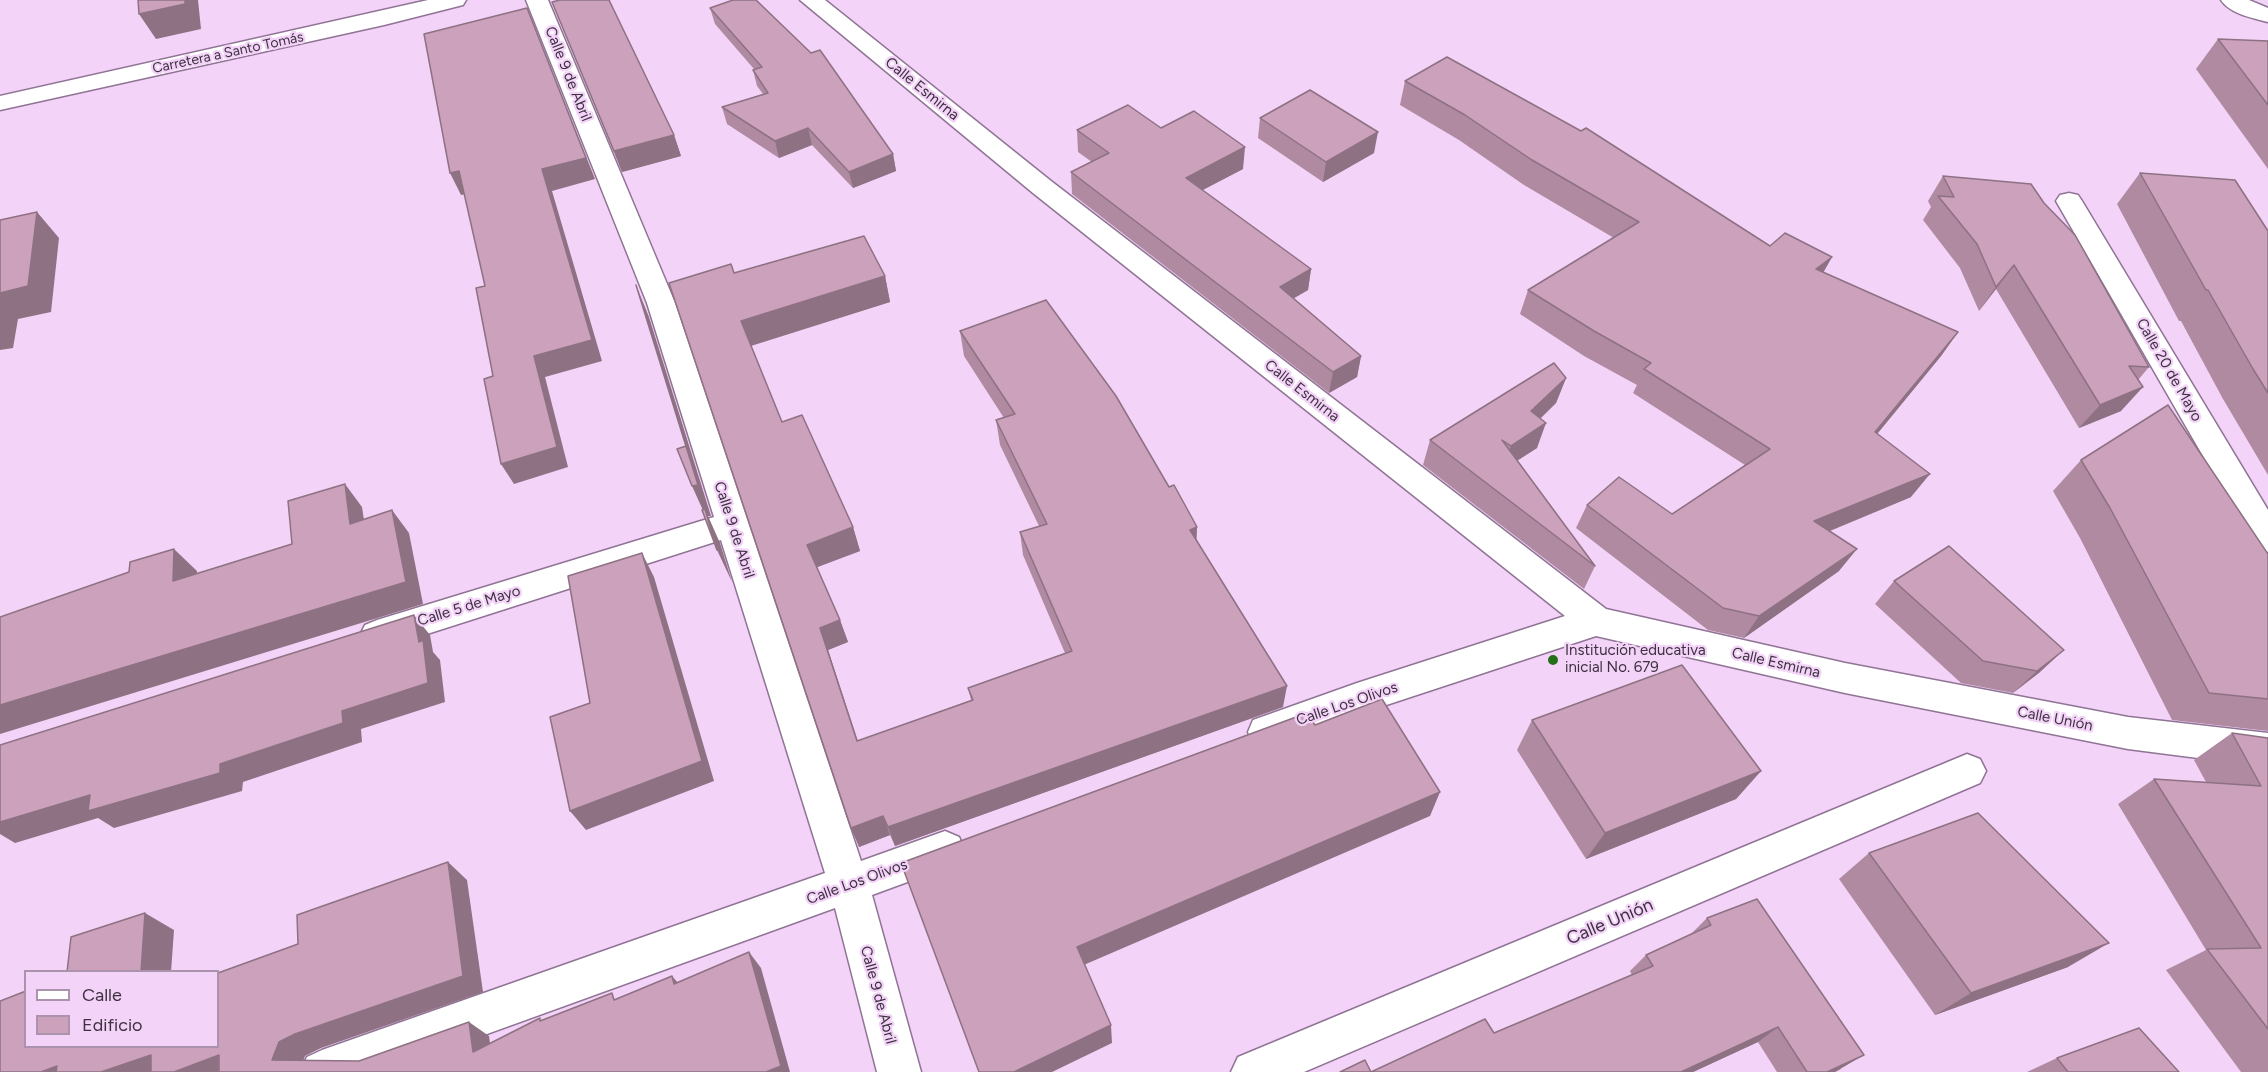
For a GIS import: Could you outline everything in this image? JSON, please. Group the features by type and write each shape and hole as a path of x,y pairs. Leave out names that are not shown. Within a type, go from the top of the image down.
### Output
{"street":[{"name":"Carretera a Santo Tomás","path":"0,103 381,9 455,0"},
{"name":"Calle 9 de Abril","path":"537,0 661,303 849,885 899,1072"},
{"name":"Calle Esmirna","path":"811,0 1041,187 1596,621 1845,678"},
{"path":"2232,0 2253,11 2268,15"},
{"name":"Calle 20 de Mayo","path":"2069,201 2268,539"},
{"name":"Calle 5 de Mayo","path":"343,646 732,524"},
{"name":"Calle Los Olivos","path":"1235,744 1357,699 1596,621"},
{"name":"Calle Unión","path":"1845,678 2128,733 2268,750"},
{"name":"Calle Unión","path":"1253,1072 1966,771"},
{"name":"Calle Los Olivos","path":"322,1072 982,837"}],"building":[{"path":"138,0 185,0 185,4 139,14"},
{"path":"609,0 674,135 614,151 552,2"},
{"path":"733,0 756,0 811,53 820,50 893,154 849,172 808,128 775,141 722,107 768,93 753,70 762,67 710,8"},
{"path":"527,8 586,158 542,169 592,340 534,356 557,447 501,464 484,379 493,376 476,288 485,286 459,171 450,173 424,34"},
{"path":"2218,39 2268,41 2268,105"},
{"path":"1447,57 1581,131 1586,128 1770,246 1785,233 1832,257 1816,269 1958,332 1875,432 1930,474 1814,521 1857,549 1759,616 1723,608 1587,505 1619,477 1672,514 1770,449 1644,369 1651,363 1528,290 1639,222 1532,160 1465,115 1405,81"},
{"path":"1310,90 1378,132 1326,162 1260,118"},
{"path":"1128,105 1161,128 1194,111 1245,147 1186,178 1311,269 1280,287 1361,356 1333,372 1071,172 1109,153 1077,130"},
{"path":"2140,173 2235,180 2268,231 2268,393 2206,290"},
{"path":"1943,176 2031,184 2044,203 2075,235 2149,367 2129,366 2143,387 2100,405 2014,265 1996,287 1977,244 1938,196 1954,197"},
{"path":"37,212 28,286 0,293 0,220"},
{"path":"864,236 885,276 741,321 782,422 802,415 853,527 807,545 840,620 820,628 857,741 973,700 968,688 1072,651 1020,532 1047,524 996,420 1015,414 960,331 1046,300 1116,396 1169,487 1174,485 1197,527 1190,530 1287,686 888,827 883,816 851,828 669,283 731,264 734,273"},
{"path":"1554,363 1566,378 1531,411 1546,423 1511,446 1502,440 1595,566 1430,440"},
{"path":"2168,405 2268,554 2268,699 2209,693 2110,508 2081,460"},
{"path":"686,446 698,485 692,486 677,449"},
{"path":"345,484 350,524 392,510 406,582 0,705 0,617 129,572 130,562 174,549 173,581 292,544 288,501"},
{"path":"705,509 717,550 702,510"},
{"path":"1949,546 2064,650 2037,671 1983,661 1894,581"},
{"path":"642,553 702,761 570,811 550,717 590,703 568,576"},
{"path":"414,615 419,642 423,640 428,683 342,711 343,723 220,764 220,773 88,811 90,795 0,822 0,745"},
{"path":"1682,665 1761,771 1605,833 1532,720"},
{"path":"1382,699 1440,792 1077,947 1111,1025 1014,1072 979,1072 901,863 1307,713 1315,725"},
{"path":"2232,733 2268,738 2268,1029 2207,949 2261,948 2154,779 2261,786"},
{"path":"1978,813 2109,943 1971,993 1869,853"},
{"path":"448,862 463,976 295,1034 279,1042 272,1060 359,1061 469,1022 473,1052 540,1018 540,1021 612,993 614,1000 672,976 674,984 749,952 781,1066 766,1072 219,1072 219,1055 174,1072 151,1072 151,1055 101,1072 56,1072 57,1066 41,1072 0,1072 0,1001 24,992 24,1048 219,1048 219,973 298,944 297,915"},
{"path":"1757,899 1864,1055 1827,1072 1807,1072 1778,1027 1681,1072 1371,1072 1485,1019 1494,1033 1653,966 1646,955 1711,925 1707,918"},
{"path":"145,913 141,970 67,970 71,937"},
{"path":"2139,1028 2179,1072 2068,1072 2057,1058"},
{"path":"1365,1060 1371,1072 1340,1072"}],"place":[{"name":"Institución educativa inicial No. 679","path":"1553,660"}]}
